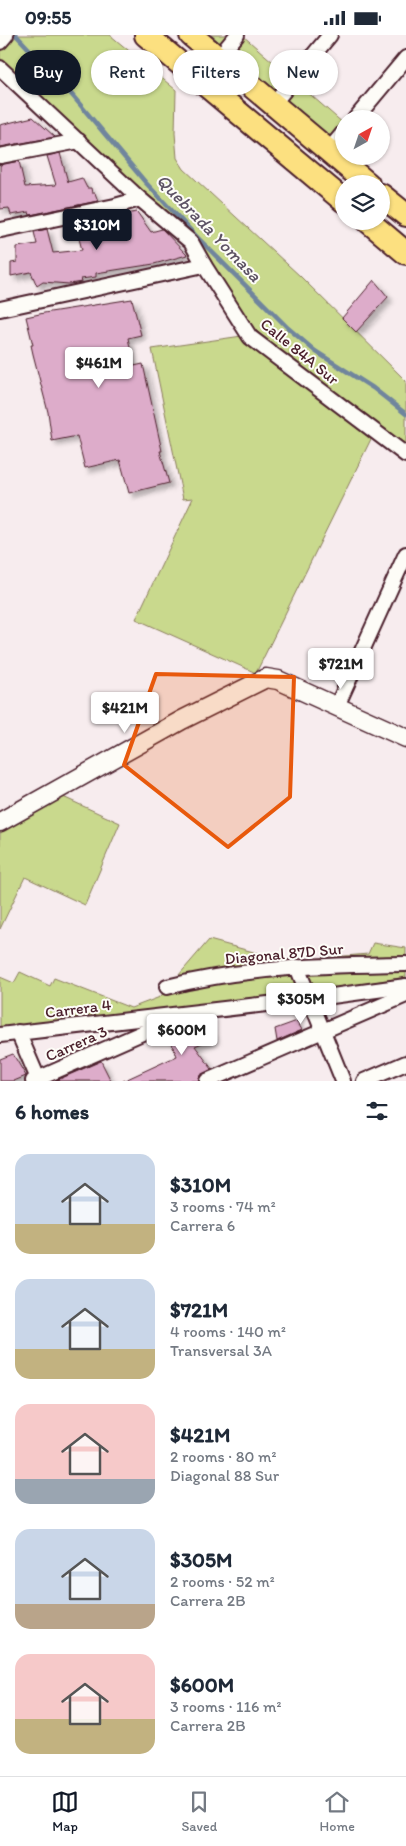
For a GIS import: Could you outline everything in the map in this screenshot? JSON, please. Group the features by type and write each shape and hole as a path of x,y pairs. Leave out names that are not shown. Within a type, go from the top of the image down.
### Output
{"highway":[{"path":"146,35 335,193"},
{"path":"191,35 209,50"},
{"path":"259,92 357,175"},
{"path":"390,202 406,215"},
{"path":"379,230 406,253"}],"street":[{"path":"0,41 6,35"},
{"path":"225,50 237,35"},
{"path":"273,104 330,35"},
{"path":"363,110 406,58"},
{"name":"Calle 84A Sur","path":"0,69 140,199 191,242 250,337 406,455"},
{"path":"0,156 79,141"},
{"path":"329,151 335,143"},
{"path":"1,230 140,199"},
{"path":"0,309 204,265"},
{"path":"337,706 406,555"},
{"path":"0,822 182,720 266,678 278,680 406,738"},
{"name":"Diagonal 87D Sur","path":"167,987 203,977 297,967 406,964"},
{"path":"297,967 343,1081"},
{"path":"310,999 406,986"},
{"path":"207,1081 406,995"},
{"name":"Carrera 4","path":"0,1035 310,999"},
{"name":"Carrera 3","path":"36,1080 189,1013"},
{"path":"18,1032 36,1080"},
{"path":"364,1081 406,1063"}],"highlighted area":[{"path":"156,674 294,677 290,797 228,847 124,765"}],"green space":[{"path":"18,35 110,35 128,50 91,50 91,95 163,95 163,79 173,88 173,95 176,95 175,133 177,158 184,169 300,276 406,381 406,447 284,358 253,327 161,208 40,95 81,95 81,50 15,50 15,72 0,58 0,51"},
{"path":"211,35 242,35 269,59 269,84 259,76 259,50 229,50"},
{"path":"281,95 311,95 335,116 335,134 332,138"},
{"path":"242,336 289,376 372,437 256,673 136,619 193,498 183,499 152,349"},
{"path":"61,796 120,823 85,905 25,877 0,929 0,833"},
{"path":"209,940 287,961 368,954 373,943 406,948 406,977 298,994 0,1029 0,977 14,983 20,972 50,986 54,978 131,1008 160,997"}],"building":[{"path":"33,117 55,137 0,147 0,125"},
{"path":"60,153 68,182 82,178 87,188 91,188 92,193 95,193 98,201 30,215 29,212 11,215 9,208 0,209 0,165 19,161 25,187 56,185 47,156"},
{"path":"137,212 151,232 162,229 187,255 154,264 96,273 96,277 81,279 82,282 69,284 43,282 37,286 31,272 11,276 11,263 17,262 17,247 37,244 34,232 47,229 53,253 82,250 75,223"},
{"path":"374,280 388,297 356,332 342,318"},
{"path":"132,299 141,335 128,338 134,366 143,364 162,451 160,451 169,483 129,493 120,460 85,468 77,436 52,441 48,412 33,354 31,345 33,345 26,317"},
{"path":"203,1020 214,1038 195,1046 212,1069 200,1075 198,1081 123,1081 177,1056 166,1032 194,1021"},
{"path":"297,1021 302,1030 277,1041 275,1029"},
{"path":"13,1054 26,1076 14,1081 0,1081 0,1059"},
{"path":"101,1061 111,1081 55,1081"}],"waterway":[{"name":"Quebrada Yomasa","path":"16,35 72,95 146,183 288,328 315,351 373,388 406,414"}]}
